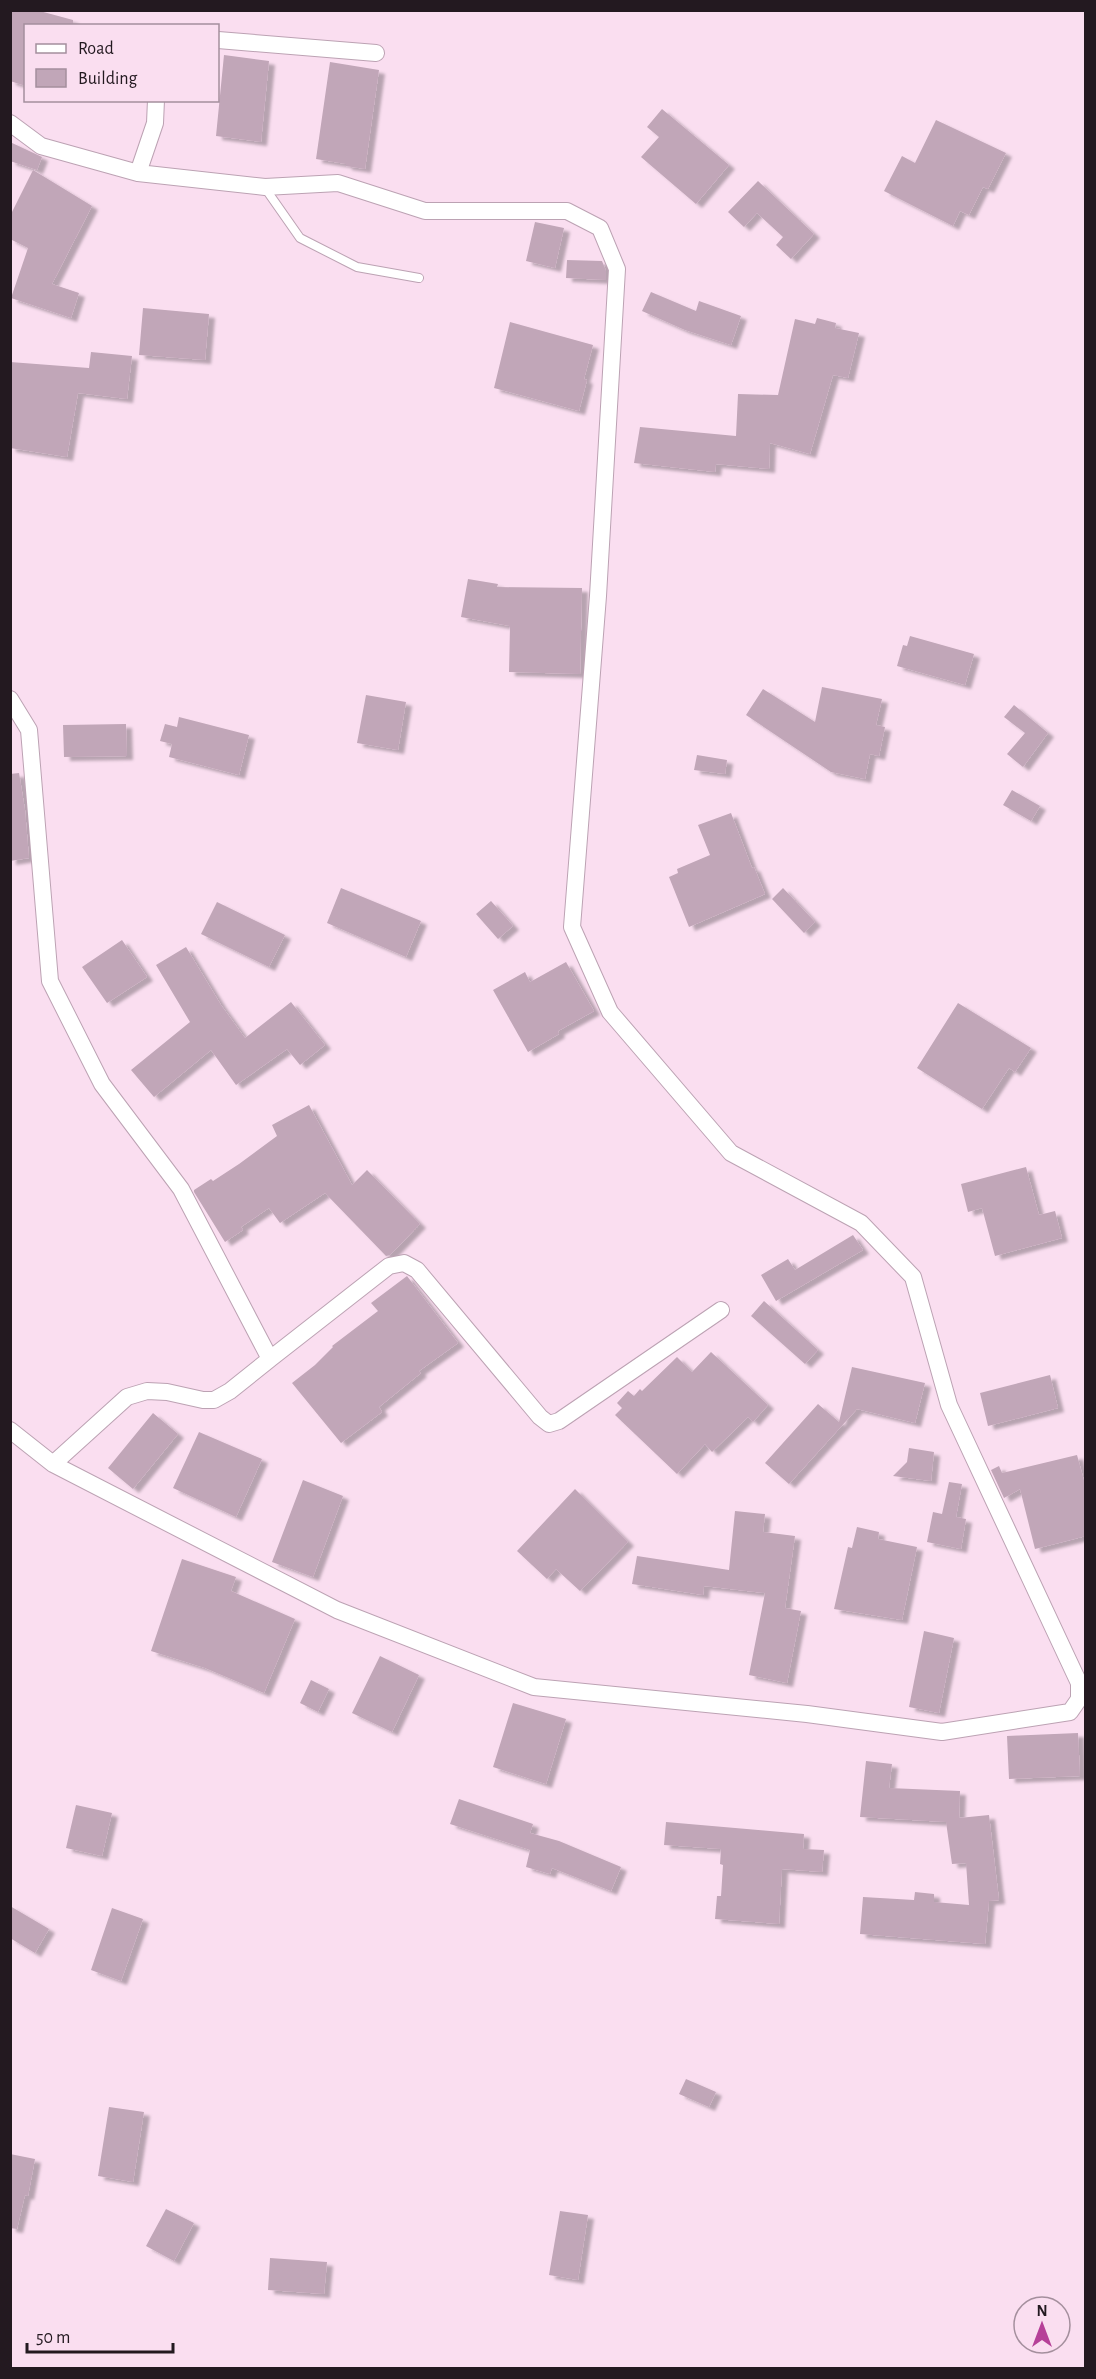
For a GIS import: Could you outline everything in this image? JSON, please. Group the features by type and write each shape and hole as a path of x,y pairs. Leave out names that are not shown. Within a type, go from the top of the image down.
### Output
{"street":[{"path":"219,40 376,53"},
{"path":"138,173 155,123 156,102"},
{"path":"10,123 42,146 138,173 265,187 338,183 425,211 567,211 600,228 617,269 598,596 572,927 610,1012 731,1153 861,1223 913,1276 949,1405 1079,1683 1079,1699 1070,1712 942,1732 807,1714 534,1687 337,1610 53,1464 10,1430"},
{"path":"10,699 29,730 50,981 102,1084 181,1189 270,1359"},
{"path":"53,1464 127,1397 147,1391 214,1400 230,1391 390,1266 404,1263 417,1270 540,1417 549,1424 559,1421 721,1310"}],"lane":[{"path":"265,187 300,238 357,267 419,278"}],"building":[{"path":"10,10 36,10 73,20 73,24 24,24 24,85 10,81"},
{"path":"224,55 269,61 261,142 216,136"},
{"path":"330,62 379,70 365,169 316,159"},
{"path":"662,109 729,165 696,204 641,157 659,137 647,127"},
{"path":"936,120 1006,153 988,189 983,187 969,215 960,211 953,226 884,191 902,156 915,163"},
{"path":"10,142 42,157 37,170 10,161"},
{"path":"33,170 92,206 52,284 79,293 71,318 11,298 28,248 10,239 10,216"},
{"path":"758,181 814,234 791,259 776,245 783,237 757,213 744,227 728,212"},
{"path":"535,222 564,228 555,268 526,261"},
{"path":"567,260 602,261 606,271 606,280 566,278"},
{"path":"651,292 696,311 699,301 741,316 731,345 685,330 642,311"},
{"path":"143,308 209,314 205,360 139,355"},
{"path":"817,318 836,323 835,328 859,333 848,378 833,375 810,454 770,443 769,469 716,464 715,472 634,463 640,427 736,436 738,394 778,395 795,319 815,324"},
{"path":"510,322 593,345 579,411 494,388"},
{"path":"91,352 132,356 127,399 78,393 67,457 10,448 10,362 89,368"},
{"path":"468,579 498,584 497,587 582,588 580,674 509,672 510,626 461,617"},
{"path":"910,636 974,654 965,685 897,666 903,645 907,646"},
{"path":"822,687 882,699 876,725 885,727 879,756 870,754 865,779 831,772 746,715 763,689 815,722"},
{"path":"366,695 406,702 398,750 357,743"},
{"path":"1014,705 1048,733 1023,767 1007,754 1025,733 1004,717"},
{"path":"179,717 249,735 239,775 169,757 172,744 160,741 165,724 177,727"},
{"path":"126,724 127,756 64,757 63,725"},
{"path":"697,755 727,760 725,774 694,770"},
{"path":"19,773 29,858 10,861 10,774"},
{"path":"1012,790 1040,806 1031,821 1003,805"},
{"path":"731,813 752,868 754,867 765,894 689,927 669,877 678,873 677,869 710,855 698,825"},
{"path":"341,888 421,921 406,957 327,923"},
{"path":"783,888 815,922 804,933 772,899"},
{"path":"491,901 513,926 498,939 476,914"},
{"path":"217,902 285,935 269,967 201,934"},
{"path":"122,940 147,977 107,1003 82,967"},
{"path":"186,947 221,1005 245,1038 291,1002 325,1045 300,1065 287,1049 236,1085 211,1050 154,1097 131,1070 190,1022 156,965"},
{"path":"566,962 594,1011 558,1031 559,1034 528,1052 493,990 525,972 530,982"},
{"path":"958,1003 1031,1048 1015,1072 1009,1068 982,1109 917,1068"},
{"path":"309,1105 352,1185 367,1170 420,1224 390,1255 386,1256 325,1193 280,1223 269,1208 241,1227 243,1230 225,1242 194,1192 211,1179 213,1181 239,1164 277,1136 272,1125"},
{"path":"1026,1167 1039,1215 1055,1211 1062,1238 995,1256 982,1208 968,1212 961,1184"},
{"path":"853,1235 863,1250 776,1301 761,1275 788,1259 795,1270"},
{"path":"407,1276 458,1343 419,1371 421,1373 379,1407 382,1412 341,1443 292,1383 315,1365 332,1346 378,1311 371,1303"},
{"path":"764,1301 818,1350 805,1364 751,1316"},
{"path":"711,1352 768,1405 753,1422 748,1417 712,1452 705,1444 677,1474 615,1415 622,1408 617,1403 628,1391 634,1396 640,1389 642,1391 677,1357 692,1372"},
{"path":"852,1367 925,1383 915,1423 857,1409 789,1484 765,1463 818,1404 839,1422"},
{"path":"1050,1375 1058,1408 988,1426 980,1393"},
{"path":"153,1413 178,1434 133,1489 108,1468"},
{"path":"199,1432 262,1459 236,1517 173,1488"},
{"path":"909,1448 934,1452 931,1481 893,1476 907,1462"},
{"path":"1077,1455 1086,1488 1086,1536 1035,1549 1020,1489 1004,1498 991,1470 999,1466 1002,1473"},
{"path":"303,1480 343,1496 313,1577 272,1562"},
{"path":"949,1482 962,1484 956,1517 966,1519 961,1549 927,1542 933,1512 942,1514"},
{"path":"575,1489 628,1542 580,1591 556,1569 547,1579 517,1551"},
{"path":"735,1511 765,1514 763,1532 795,1536 785,1608 801,1611 787,1683 749,1675 765,1593 704,1586 703,1595 632,1584 637,1556 729,1570"},
{"path":"857,1527 879,1532 878,1539 917,1547 902,1620 834,1609 848,1547 852,1548"},
{"path":"182,1559 236,1577 231,1591 295,1619 264,1693 205,1668 151,1651"},
{"path":"924,1631 954,1638 939,1713 909,1707"},
{"path":"380,1656 419,1675 392,1732 352,1713"},
{"path":"311,1680 329,1689 318,1712 300,1703"},
{"path":"513,1703 566,1719 546,1784 493,1767"},
{"path":"1078,1733 1080,1776 1009,1779 1007,1736"},
{"path":"866,1761 892,1764 889,1788 960,1791 959,1818 989,1815 999,1900 989,1901 985,1944 860,1934 863,1897 914,1900 915,1892 934,1894 934,1902 969,1905 966,1863 952,1864 946,1822 860,1817"},
{"path":"459,1799 533,1824 530,1833 559,1841 621,1867 611,1891 552,1868 550,1874 526,1867 530,1850 450,1824"},
{"path":"76,1805 112,1813 102,1856 66,1848"},
{"path":"666,1822 804,1834 803,1849 824,1850 822,1872 782,1869 779,1924 715,1919 717,1896 721,1896 723,1865 720,1864 721,1849 664,1845"},
{"path":"10,1906 49,1929 35,1953 10,1938"},
{"path":"112,1908 143,1919 121,1981 91,1970"},
{"path":"686,2079 716,2092 709,2107 679,2094"},
{"path":"109,2107 144,2112 133,2182 98,2176"},
{"path":"10,2154 35,2159 28,2196 25,2195 17,2229 10,2228"},
{"path":"166,2209 194,2223 174,2261 146,2246"},
{"path":"560,2211 588,2215 578,2280 549,2275"},
{"path":"270,2258 327,2262 324,2294 268,2290"}]}
